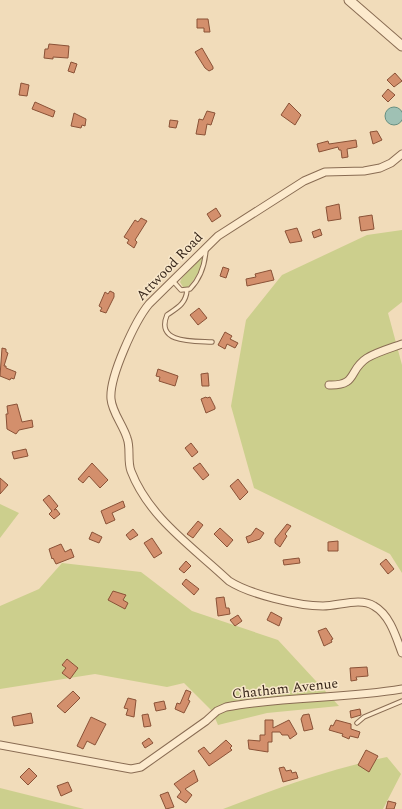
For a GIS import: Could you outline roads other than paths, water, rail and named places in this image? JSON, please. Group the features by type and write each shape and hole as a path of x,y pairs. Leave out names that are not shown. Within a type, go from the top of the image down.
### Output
{"street":[{"path":"349,0 402,46"},
{"name":"Attwood Road","path":"402,154 380,168 364,171 325,172 310,178 227,230 207,246 149,304 138,320 129,339 111,391 111,400 128,442 130,468 138,488 180,539 238,587 252,592 289,601 321,606 358,602 374,606 389,622 402,653"},
{"path":"329,385 341,385 351,379 357,367 367,358 402,344"},
{"name":"Chatham Avenue","path":"0,745 131,769 141,767 206,721 217,711 226,707 300,697 358,694 402,689"}],"lane":[{"path":"207,246 202,270 195,284 188,290 186,299 182,304 167,315 165,326 168,334 173,338 212,342"},
{"path":"173,281 181,290 188,290"},
{"path":"357,723 364,717 402,701"}]}
